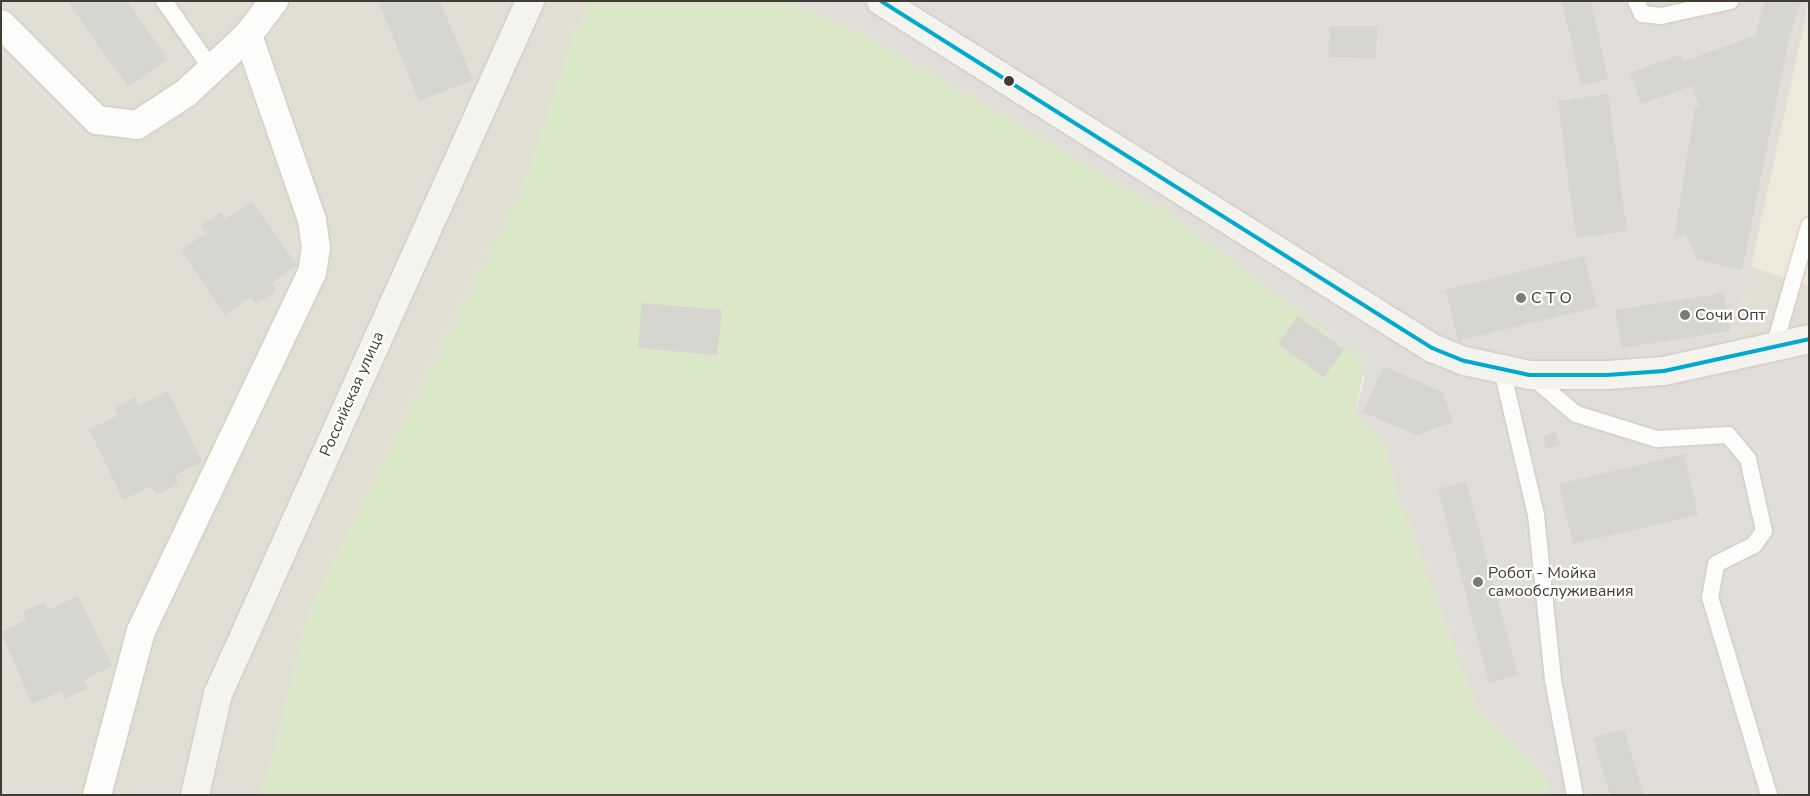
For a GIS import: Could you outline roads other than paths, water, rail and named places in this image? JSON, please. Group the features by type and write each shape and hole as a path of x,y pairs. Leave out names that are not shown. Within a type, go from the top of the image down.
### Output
{"main road":[{"name":"Российская улица","path":"195,795 218,694 530,1"},
{"path":"881,1 1432,348 1502,370 1530,375 1664,371 1809,340"}],"street":[{"path":"1,24 97,120 138,125 186,93 248,35 274,1"},
{"path":"97,795 141,631 312,274 316,248 312,220 248,35"}],"lane":[{"path":"164,1 211,68"},
{"path":"1636,1 1642,14 1661,16 1730,1"},
{"path":"1774,347 1809,226"},
{"path":"1502,370 1536,515 1553,680 1575,795"},
{"path":"1530,375 1584,417 1657,439 1728,435 1748,459 1764,531 1754,545 1716,564 1710,597 1769,795"}],"place":[{"name":"С Т О","path":"1521,298"},
{"name":"Сочи Опт","path":"1685,315"},
{"name":"Робот - Мойка самообслуживания","path":"1478,582"}]}
